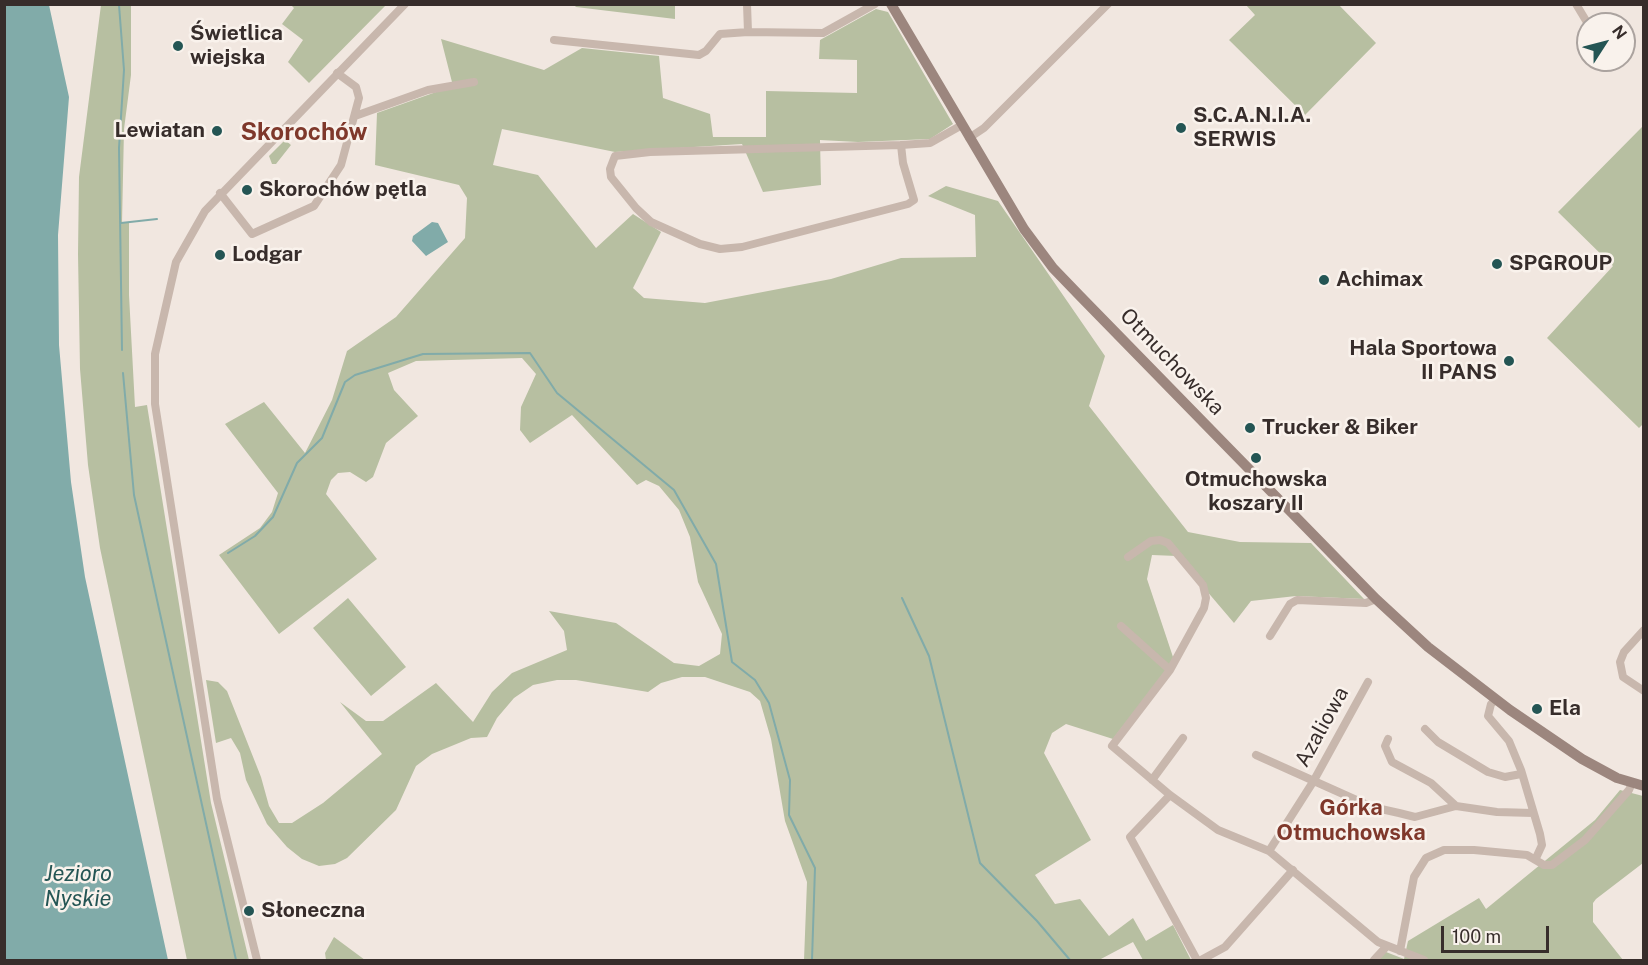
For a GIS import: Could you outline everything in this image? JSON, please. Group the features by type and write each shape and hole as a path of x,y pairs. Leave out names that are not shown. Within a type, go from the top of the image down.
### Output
{"main road":[{"name":"Otmuchowska","path":"891,4 1024,229 1053,268 1376,599 1442,658 1496,700 1602,771 1644,786"}],"street":[{"path":"257,960 213,776 154,383 159,333 176,262 196,225 220,193 405,4"},
{"path":"747,4 748,32"},
{"path":"554,40 699,55 706,51 720,34 823,33 875,4"},
{"path":"969,138 984,128 1107,4"},
{"path":"220,193 252,234 314,206 338,172 355,116 358,91 337,73"},
{"path":"355,116 428,90 474,82"},
{"path":"901,145 903,163 914,200 889,211 742,247 720,249 700,244 651,222 611,177 610,170 615,156 650,152 930,143 962,125"},
{"path":"1128,557 1151,541 1160,540 1168,543 1203,585 1206,598 1204,608 1170,670 1112,746 1170,795 1218,830 1269,851 1386,947 1424,960"},
{"path":"1269,636 1290,603 1297,600 1366,603 1376,599"},
{"path":"1121,626 1170,670"},
{"path":"1644,630 1624,652 1620,662 1623,677 1644,691"},
{"name":"Azaliowa","path":"1269,851 1312,782 1368,682"},
{"path":"1496,700 1491,704 1488,716 1509,741 1521,774 1542,845 1536,858"},
{"path":"1425,729 1438,742 1488,772 1506,777 1521,774"},
{"path":"1152,780 1183,738"},
{"path":"1388,739 1385,746 1392,762 1431,783 1456,806"},
{"path":"1256,755 1372,807 1415,817 1456,806 1497,812 1533,813"},
{"path":"1400,951 1414,877 1426,858 1436,852 1454,849 1515,853 1536,858 1548,866 1558,862 1585,840 1629,790 1632,783"},
{"path":"1170,795 1130,837 1199,960 1225,947 1293,870"},
{"path":"1374,960 1386,947"}],"green space":[{"path":"1338,4 1376,43 1305,115 1229,40 1255,15 1246,5"},
{"path":"101,5 131,5 131,75 124,129 122,223 129,223 129,295 135,407 147,405 211,803 249,960 187,960 100,548 88,465 80,369 78,254 79,177"},
{"path":"291,5 386,5 309,83 288,62 303,40 282,24 294,8"},
{"path":"574,5 675,5 675,19 576,7"},
{"path":"876,9 888,12 953,124 930,139 858,142 820,140 821,185 763,192 742,144 615,152 502,129 493,165 538,175 596,248 633,214 661,232 633,288 644,298 705,303 831,279 901,258 976,257 975,215 928,196 946,186 998,201 1105,356 1089,406 1188,532 1240,542 1311,543 1364,599 1296,596 1251,601 1234,623 1177,556 1152,555 1147,579 1174,660 1113,739 1066,724 1052,733 1044,753 1091,840 1035,875 1055,904 1080,899 1109,936 1133,918 1146,941 1173,925 1191,960 1143,960 1133,942 1099,960 804,960 807,882 785,821 771,739 760,701 750,692 705,677 682,677 661,683 648,692 576,680 557,680 533,685 514,698 497,718 487,737 471,738 432,754 416,766 396,810 347,858 335,864 319,866 302,859 287,847 267,824 246,780 240,753 231,738 216,743 206,680 218,682 227,691 261,777 269,806 279,823 292,823 323,803 382,754 340,702 366,721 383,721 436,683 473,722 492,692 512,673 567,650 564,631 549,611 616,623 674,663 699,666 720,654 722,634 698,582 690,537 679,510 659,486 646,480 637,485 572,415 530,443 520,430 521,407 536,374 522,358 416,361 388,373 394,390 418,416 386,443 373,477 366,482 350,472 338,473 331,480 326,494 377,559 279,634 219,555 260,528 272,512 278,493 225,424 264,402 305,453 332,400 347,351 396,317 465,238 467,198 459,185 375,165 377,113 453,86 441,39 544,70 582,48 659,56 663,98 710,114 713,137 766,137 766,91 857,93 857,60 819,59 820,40"},
{"path":"1642,127 1644,423 1639,428 1547,338 1613,266 1558,212"},
{"path":"285,140 291,145 276,164 272,164 269,156"},
{"path":"348,598 406,667 371,696 313,628"},
{"path":"1620,790 1643,796 1643,863 1596,899 1593,903 1593,922 1623,960 1378,960 1386,952 1404,959 1408,941 1479,898 1486,909 1595,820"},
{"path":"334,937 365,960 326,960 325,953"}],"water":[{"name":"Jezioro Nyskie","path":"4,5 49,5 69,97 58,235 59,345 71,482 85,577 168,960 5,960"},
{"path":"432,222 438,223 448,242 426,256 412,241 413,236"}],"waterway":[{"path":"119,5 124,70 119,148 122,350"},
{"path":"121,223 157,219"},
{"path":"228,553 255,536 273,517 297,463 322,438 345,382 355,375 423,354 530,353 557,393 674,490 716,564 732,662 755,680 769,703 790,780 789,815 815,868 812,960"},
{"path":"123,373 134,495 236,960"},
{"path":"902,598 929,656 980,863 1037,921 1070,960"}],"place":[{"name":"Świetlica wiejska","path":"178,46"},
{"name":"S.C.A.N.I.A. SERWIS","path":"1181,128"},
{"name":"Lewiatan","path":"217,131"},
{"name":"Skorochów pętla","path":"247,190"},
{"name":"Lodgar","path":"220,255"},
{"name":"SPGROUP","path":"1497,264"},
{"name":"Achimax","path":"1324,280"},
{"name":"Hala Sportowa II PANS","path":"1509,361"},
{"name":"Trucker & Biker","path":"1250,428"},
{"name":"Otmuchowska koszary II","path":"1256,458"},
{"name":"Ela","path":"1537,709"},
{"name":"Słoneczna","path":"249,911"}],"district":[{"name":"Skorochów","path":"304,133"},
{"name":"Górka Otmuchowska","path":"1351,820"}]}
